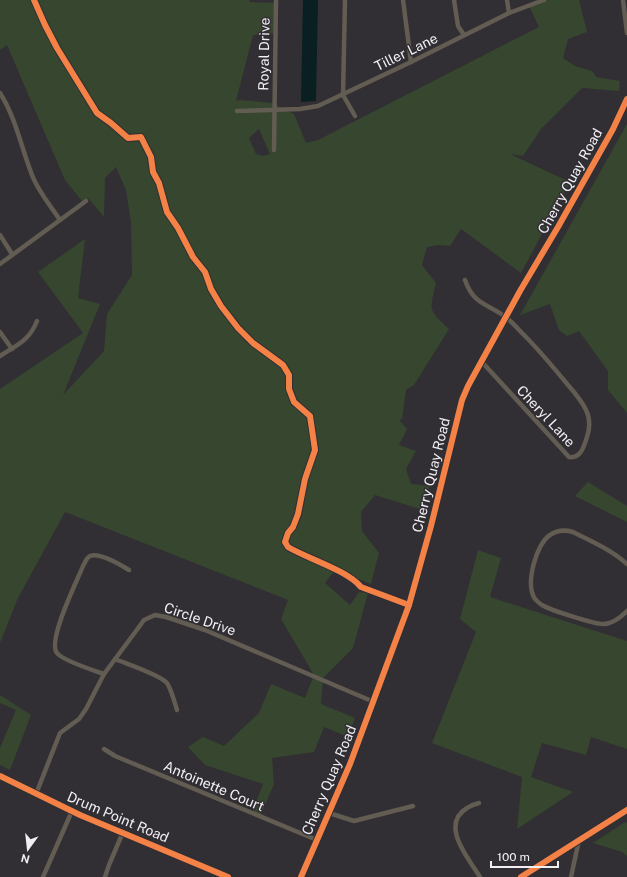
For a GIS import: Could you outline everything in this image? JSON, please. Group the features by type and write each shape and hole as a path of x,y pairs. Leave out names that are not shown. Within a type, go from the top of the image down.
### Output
{"main road":[{"path":"520,877 627,810"}],"street":[{"name":"Royal Drive","path":"275,109 276,0"},
{"path":"345,0 343,95 355,116"},
{"path":"403,0 411,62"},
{"path":"454,0 458,26 464,35"},
{"path":"507,0 509,13"},
{"name":"Tiller Lane","path":"237,111 300,109 318,106 509,13 544,0"},
{"path":"623,0 627,33"},
{"path":"0,93 12,116 32,177 60,220"},
{"name":"Cherry Quay Road","path":"301,877 350,764 411,599 431,526 462,400 468,386 506,317 613,128 627,99"},
{"path":"274,150 275,109"},
{"path":"0,264 86,201"},
{"path":"0,235 12,254"},
{"path":"465,280 469,291 478,301 506,317"},
{"name":"Cheryl Lane","path":"482,362 569,457 574,458 582,452 588,435 589,419 586,410 580,400 554,368 506,317"},
{"path":"0,356 26,339 31,334 36,321"},
{"path":"0,332 12,349"},
{"path":"627,564 620,557 609,550 573,532 555,532 546,538 539,548 530,584 536,600 542,605 596,622 604,624 613,622 627,611"},
{"path":"104,674 62,657 56,652 54,646 56,632 83,566 89,557 92,555 98,556 113,561 129,570"},
{"name":"Circle Drive","path":"36,794 60,733 80,719 104,674 144,620 155,616 166,617 205,630 374,702"},
{"path":"115,660 157,676 166,682 172,693 177,710"},
{"name":"Antoinette Court","path":"104,749 122,759 317,840"},
{"name":"Drum Point Road","path":"0,776 72,811 228,877"},
{"path":"479,803 466,808 460,814 455,826 457,841 480,877"},
{"path":"329,813 349,820 360,820 414,806"},
{"path":"43,877 72,811"},
{"path":"105,877 123,832"},
{"path":"571,877 579,840"}],"green space":[{"path":"0,0 249,0 250,2 276,3 276,33 253,35 236,101 240,100 272,103 294,114 306,143 318,140 539,27 528,4 540,0 579,0 587,32 568,39 563,58 575,66 592,71 596,77 620,81 619,91 582,88 541,129 523,156 510,154 570,182 521,273 461,229 450,246 438,245 427,247 422,265 436,283 432,299 432,309 437,317 449,329 414,385 406,390 402,420 400,419 400,421 407,429 399,445 416,451 406,469 411,484 430,486 423,510 375,495 361,512 362,531 379,553 371,584 335,570 325,583 350,605 359,592 368,593 353,648 323,678 321,704 355,718 348,737 324,727 314,752 272,758 274,784 260,817 252,813 263,784 205,765 188,747 203,737 224,746 259,713 271,684 305,698 314,675 281,619 288,600 65,512 18,598 0,643 0,389 83,333 38,272 85,239 78,298 100,304 63,395 104,351 107,314 132,275 131,222 126,190 116,167 105,178 104,217 88,198 86,201 82,201 65,180 7,45 0,50","holes":["259,129 270,154 263,156 256,154 249,138"]},
{"path":"627,124 627,413 608,390 608,371 579,331 567,336 559,330 550,304 520,315"},
{"path":"588,482 627,506 627,522 575,496"},
{"path":"478,550 501,558 490,597 627,641 627,749 591,737 586,755 542,743 531,777 573,792 517,829 522,777 432,743 476,632 460,619"},
{"path":"0,695 31,715 10,770 0,765 0,748 16,710 0,703"},
{"path":"625,822 627,823 627,856 622,852 593,843"}],"water":[{"path":"303,0 318,0 316,101 301,102"}],"cycle path":[{"path":"34,0 57,48 97,113 128,138 141,137 151,157 153,172 159,183 167,212 178,228 193,257 205,272 211,289 221,306 238,328 253,343 283,365 289,375 289,389 294,402 310,416 315,450 305,479 298,514 285,542 288,547 337,570 355,581 361,587 409,605"},
{"path":"301,877 350,764 409,605 431,526 462,400 468,386 520,291 613,129 627,99"},
{"path":"0,776 80,815 228,877"},
{"path":"521,877 627,810"}]}
